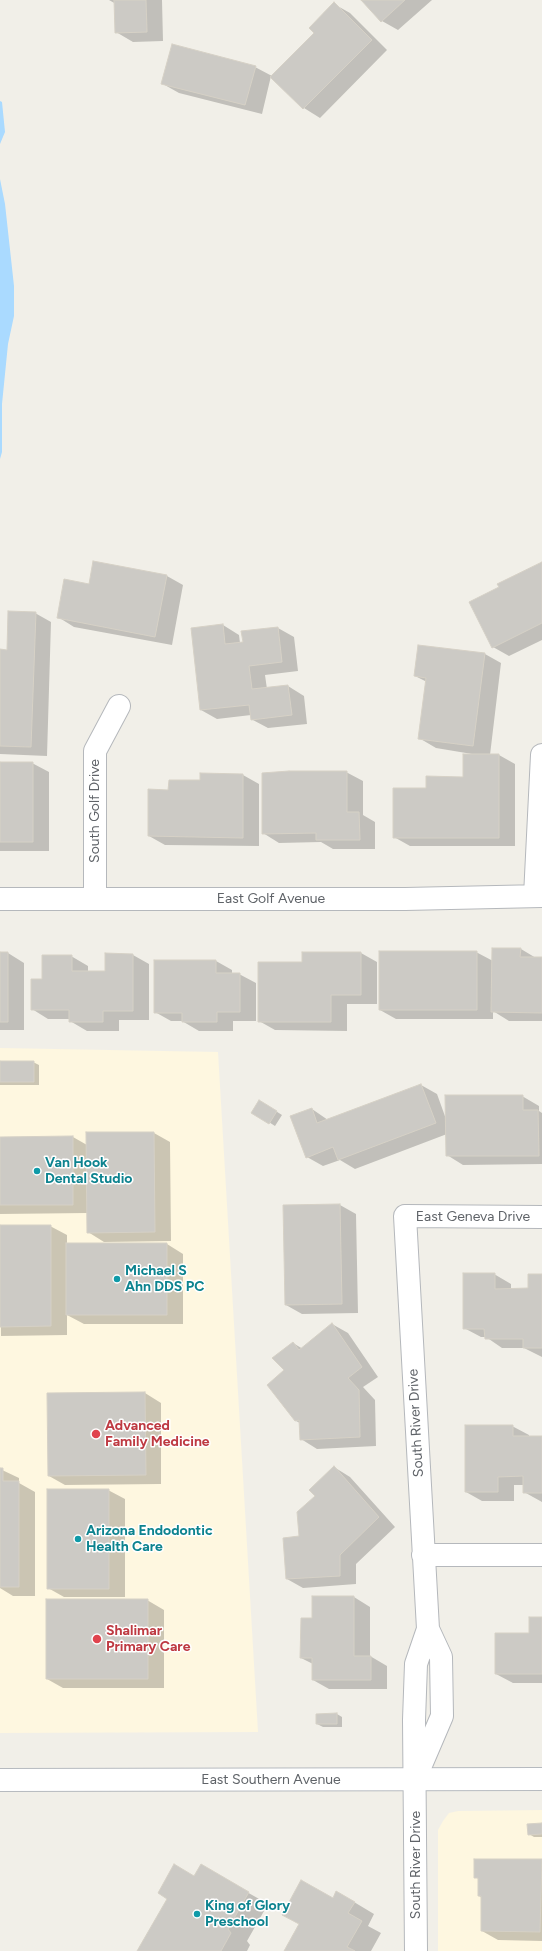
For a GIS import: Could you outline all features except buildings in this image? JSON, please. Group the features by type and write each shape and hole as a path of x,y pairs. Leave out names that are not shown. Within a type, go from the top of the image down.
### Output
{"street":[{"name":"South Golf Drive","path":"95,899 95,751 119,706"},
{"path":"539,896 542,755"},
{"name":"East Golf Avenue","path":"0,899 405,899 539,896"},
{"name":"East Geneva Drive","path":"405,1216 542,1217"},
{"name":"South River Drive","path":"405,1216 428,1629 416,1664 414,1720 416,1951"},
{"path":"423,1555 542,1555"},
{"name":"East Southern Avenue","path":"0,1780 542,1779"}],"shaded area":[{"path":"0,1048 218,1052 258,1732 0,1733"},
{"path":"542,1810 542,1951 438,1951 438,1830 443,1821 449,1813 458,1811"}],"water":[{"path":"0,101 2,102 5,132 0,144"},
{"path":"0,179 5,204 14,286 14,316 8,344 2,404 2,452 0,459"}],"place":[{"name":"Van Hook Dental Studio","path":"37,1171"},
{"name":"Michael S Ahn DDS PC","path":"117,1279"},
{"name":"Advanced Family Medicine","path":"96,1434"},
{"name":"Arizona Endodontic Health Care","path":"78,1539"},
{"name":"Shalimar Primary Care","path":"97,1639"},
{"name":"King of Glory Preschool","path":"197,1914"}]}
